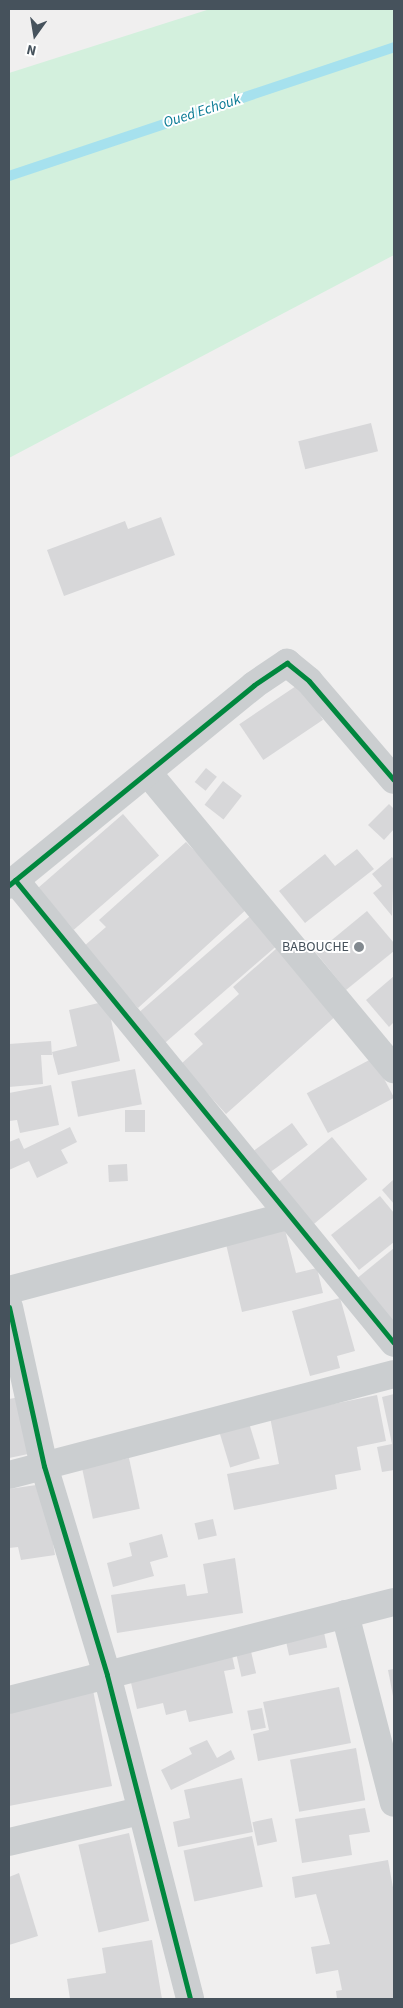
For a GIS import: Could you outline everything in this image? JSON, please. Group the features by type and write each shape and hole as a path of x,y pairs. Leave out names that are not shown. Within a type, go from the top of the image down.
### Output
{"street":[{"path":"394,780 309,680 287,663 254,685 12,883 394,1343"},
{"path":"148,773 394,1069"},
{"path":"9,1290 288,1216"},
{"path":"9,1307 44,1466 107,1675 140,1811 190,1999"},
{"path":"9,1475 394,1374"},
{"path":"9,1700 394,1602"},
{"path":"345,1614 394,1803"},
{"path":"9,1842 140,1811"}],"green space":[{"path":"210,9 394,9 394,255 9,458 9,73"}],"building":[{"path":"371,423 378,451 305,469 298,441"},
{"path":"161,517 175,555 64,596 47,550 125,521 128,529"},
{"path":"299,684 323,720 263,760 239,724"},
{"path":"206,768 217,777 206,791 195,782"},
{"path":"223,781 242,796 223,819 205,805"},
{"path":"389,804 394,809 394,829 384,840 368,825"},
{"path":"123,814 159,856 74,930 38,888"},
{"path":"186,842 249,907 138,1008 83,947 106,927 99,920"},
{"path":"357,849 374,869 305,923 279,891 325,854 335,866"},
{"path":"392,857 394,860 392,916 373,893 382,886 372,874"},
{"name":"BABOUCHE","path":"367,911 394,943 394,951 346,990 316,953"},
{"path":"250,916 276,946 165,1043 138,1013"},
{"path":"277,948 338,1014 226,1114 181,1064 203,1044 194,1034 239,994 233,987"},
{"path":"394,976 394,1022 389,1027 366,1000"},
{"path":"107,1001 120,1061 58,1075 52,1052 77,1046 69,1010"},
{"path":"51,1041 52,1055 41,1055 43,1084 9,1087 9,1044"},
{"path":"373,1058 394,1098 328,1133 307,1093"},
{"path":"135,1069 142,1104 78,1117 71,1081"},
{"path":"51,1085 59,1125 20,1133 17,1120 9,1121 9,1093"},
{"path":"125,1110 145,1110 145,1132 125,1132"},
{"path":"292,1123 308,1145 267,1174 252,1152"},
{"path":"70,1127 77,1142 61,1150 68,1163 37,1178 29,1161 9,1170 9,1142 19,1138 24,1149"},
{"path":"332,1137 367,1179 313,1225 278,1183"},
{"path":"127,1164 128,1181 109,1182 108,1165"},
{"path":"394,1179 394,1204 382,1190"},
{"path":"380,1196 394,1213 394,1242 359,1270 331,1235"},
{"path":"285,1230 296,1273 317,1268 323,1293 242,1312 226,1244"},
{"path":"394,1248 394,1323 355,1280"},
{"path":"340,1298 355,1351 337,1356 340,1368 310,1376 292,1311"},
{"path":"394,1394 394,1470 382,1472 377,1447 392,1444 382,1397"},
{"path":"377,1395 386,1441 357,1447 361,1470 335,1475 337,1489 234,1510 227,1474 279,1464 270,1417"},
{"path":"20,1397 33,1453 9,1458 9,1399"},
{"path":"249,1423 260,1458 230,1467 219,1432"},
{"path":"129,1458 140,1509 93,1519 82,1468"},
{"path":"43,1484 55,1555 21,1560 18,1547 9,1548 9,1489"},
{"path":"213,1519 217,1536 198,1540 194,1523"},
{"path":"162,1534 168,1557 150,1562 154,1576 113,1587 107,1563 132,1556 129,1543"},
{"path":"235,1558 243,1613 117,1633 111,1595 185,1584 187,1596 208,1593 203,1564"},
{"path":"322,1623 327,1647 289,1656 284,1631"},
{"path":"250,1647 256,1673 241,1677 235,1650"},
{"path":"231,1651 235,1669 224,1671 233,1713 189,1722 186,1710 166,1715 163,1703 137,1709 129,1674"},
{"path":"394,1669 394,1696 393,1696 388,1670"},
{"path":"339,1687 351,1743 258,1761 253,1734 269,1730 263,1702"},
{"path":"93,1690 112,1786 9,1806 9,1706"},
{"path":"262,1708 266,1728 251,1730 247,1711"},
{"path":"207,1740 217,1758 231,1750 235,1759 171,1790 161,1770 192,1754 189,1748"},
{"path":"356,1748 365,1800 299,1812 290,1760"},
{"path":"242,1778 253,1832 178,1847 173,1822 190,1818 184,1790"},
{"path":"365,1808 370,1832 349,1835 352,1855 302,1863 295,1819"},
{"path":"272,1818 277,1841 257,1846 252,1822"},
{"path":"129,1833 149,1921 99,1932 78,1845"},
{"path":"252,1836 263,1887 194,1901 184,1851"},
{"path":"388,1860 394,1893 394,1999 337,1999 336,1991 342,1990 338,1970 316,1974 311,1947 330,1944 316,1894 295,1898 292,1877"},
{"path":"19,1873 38,1936 9,1945 9,1877"},
{"path":"152,1940 162,1999 70,1999 67,1979 106,1973 102,1948"}],"waterway":[{"name":"Oued Echouk","path":"9,176 394,47"}],"cycle path":[{"path":"9,885 254,685 287,663 309,681 394,780"},
{"path":"15,880 394,1343"},
{"path":"9,1307 44,1466 107,1675 190,1999"}],"place":[{"name":"BABOUCHE","path":"359,947"}]}
